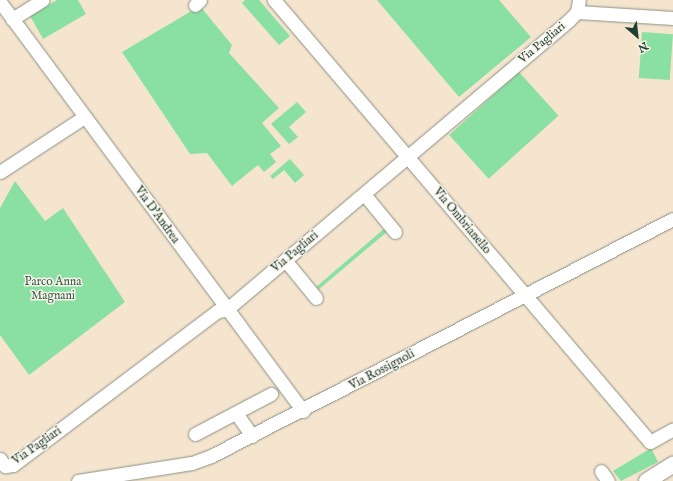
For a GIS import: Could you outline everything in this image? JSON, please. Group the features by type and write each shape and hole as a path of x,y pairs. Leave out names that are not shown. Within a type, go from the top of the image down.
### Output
{"main road":[{"path":"646,481 672,468"}],"street":[{"path":"12,19 43,0"},
{"name":"Via Ombrianello","path":"274,0 650,442 673,429"},
{"name":"Via D'Andrea","path":"0,2 226,310 304,411"},
{"name":"Via Pagliari","path":"0,459 5,466 13,465 217,310 226,310 408,157 578,6 673,18"},
{"path":"1,169 84,117"},
{"path":"364,194 395,232"},
{"name":"Via Rossignoli","path":"78,481 192,463 304,411 673,219"},
{"path":"285,260 316,298"},
{"path":"195,434 271,394"},
{"path":"236,413 252,436"}],"green space":[{"path":"57,0 78,0 86,14 43,39 30,16"},
{"path":"245,0 259,0 290,36 279,45 242,3"},
{"path":"377,0 499,0 531,37 459,97"},
{"path":"200,6 232,45 229,53 279,108 262,123 281,146 270,154 276,162 264,172 258,165 232,186 207,153 190,154 122,52"},
{"path":"642,32 673,34 670,80 639,78"},
{"path":"519,72 558,116 489,179 449,135"},
{"path":"297,102 306,112 289,127 298,137 289,144 271,124"},
{"path":"290,159 304,175 295,183 284,170 273,179 270,176"},
{"name":"Parco Anna Magnani","path":"15,181 45,221 63,208 125,302 29,375 0,335 0,208"},
{"path":"385,228 388,231 318,290 316,287"},
{"path":"651,448 658,462 621,481 613,471"}]}
